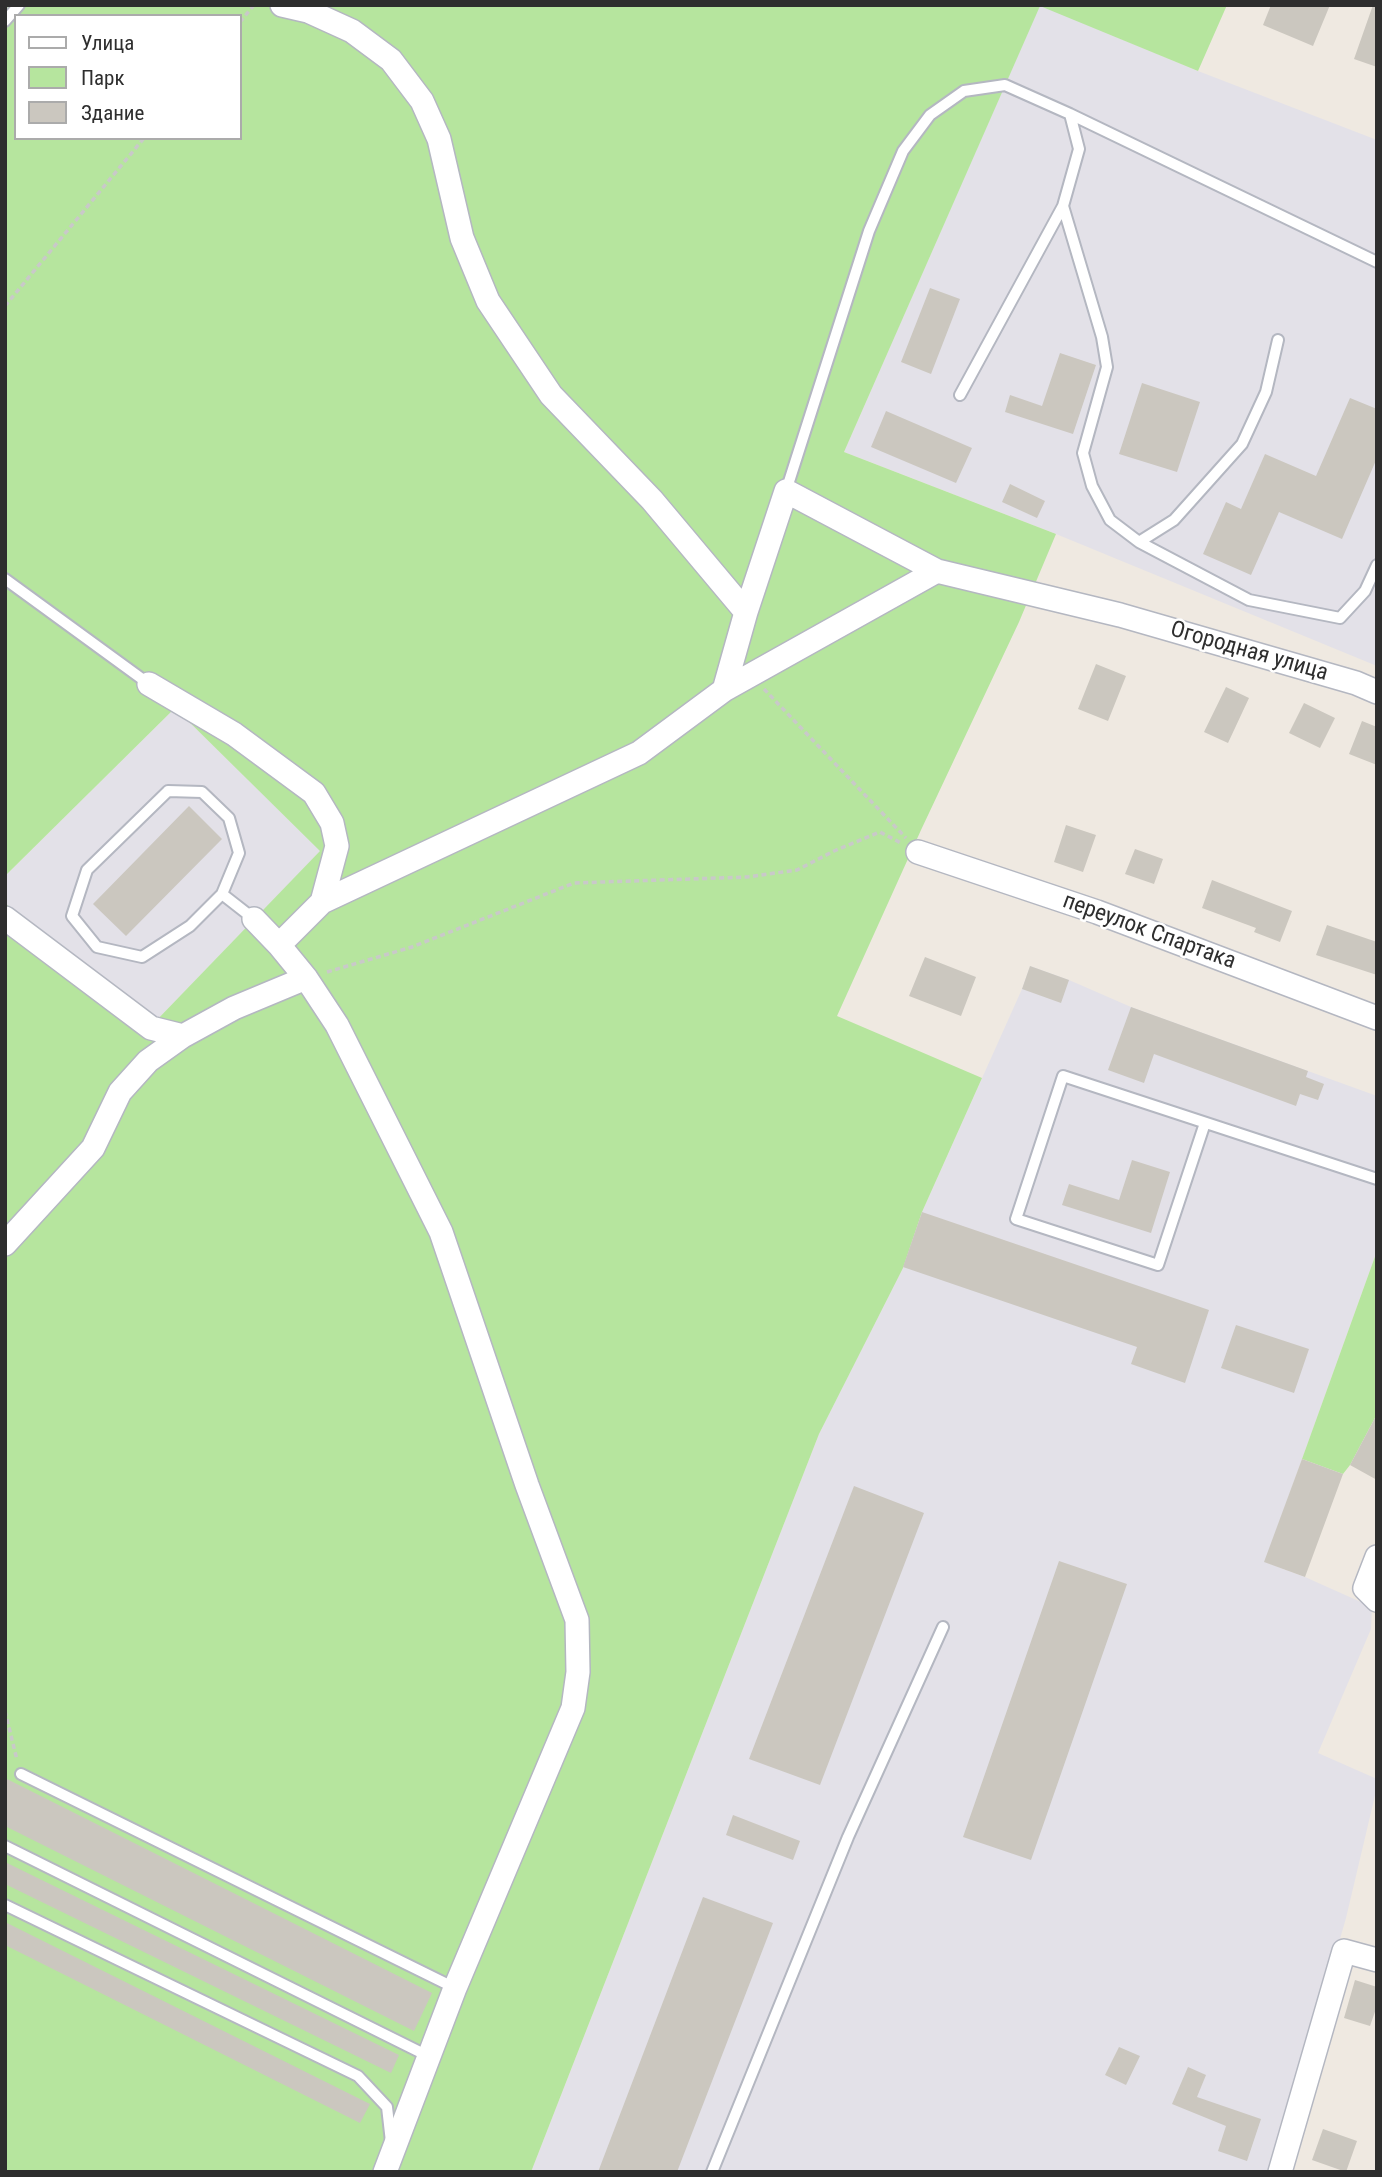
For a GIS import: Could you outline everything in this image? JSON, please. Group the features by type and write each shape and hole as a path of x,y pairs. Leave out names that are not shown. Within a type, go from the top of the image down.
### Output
{"street":[{"path":"282,5 308,11 352,31 391,60 422,101 439,139 462,238 488,301 551,395 652,500 746,612"},
{"path":"724,690 746,612 786,491"},
{"name":"Огородная улица","path":"786,491 937,570 1120,615 1356,683 1377,692"},
{"path":"279,945 322,902 639,753 724,690 937,570"},
{"path":"149,684 234,734 314,793 332,823 337,846 322,902"},
{"name":"переулок Спартака","path":"919,852 1097,912 1377,1018"},
{"path":"5,918 151,1028 183,1036"},
{"path":"254,919 306,978 337,1025 441,1232 527,1485 577,1620 578,1672 573,1707 455,1988 389,2162"},
{"path":"5,1244 93,1148 120,1092 148,1061 183,1036 234,1008 306,978"},
{"path":"1377,1557 1365,1588 1377,1600"},
{"path":"1280,2172 1344,1951 1377,1960"}],"lane":[{"path":"5,21 19,5"},
{"path":"786,491 869,231 903,151 930,115 964,91 1005,85 1377,262"},
{"path":"960,396 1063,206 1079,149 1070,114"},
{"path":"1063,206 1102,337 1107,367 1083,453 1092,486 1110,520 1139,542 1249,600 1340,618 1364,591 1377,565"},
{"path":"1139,542 1174,520 1242,444 1266,392 1278,340"},
{"path":"5,579 149,684"},
{"path":"168,791 202,792 229,818 239,853 222,894 190,926 142,957 97,947 72,916 87,870 168,791"},
{"path":"222,894 254,919"},
{"path":"1205,1123 1158,1265 1016,1219 1063,1076 1377,1179"},
{"path":"712,2172 848,1837 943,1627"},
{"path":"21,1774 455,1988"},
{"path":"5,1846 428,2056"},
{"path":"5,1905 358,2076 387,2107 389,2162"}],"path":[{"path":"242,20 254,5"},
{"path":"5,306 142,140"},
{"path":"750,675 919,852"},
{"path":"306,978 412,947 574,883 747,877 797,870 880,832 919,852"},
{"path":"5,1711 21,1774"}],"shaded area":[{"path":"1040,5 1198,71 1377,140 1377,666 1056,534 844,452"},
{"path":"175,708 321,851 153,1024 5,903 5,876"},
{"path":"1030,966 1131,1007 1377,1096 1377,1251 1265,1562 1372,1607 1371,1629 1318,1753 1377,1779 1346,1918 1273,2172 531,2172 819,1434 903,1268 922,1212"}],"green space":[{"path":"5,5 1227,5 1198,71 1040,6 844,452 1056,534 1019,622 837,1016 982,1078 922,1212 903,1268 819,1434 531,2172 5,2172 5,903 153,1024 320,851 175,708 5,876"},
{"path":"1377,1251 1377,1414 1343,1474 1302,1459"}],"building":[{"path":"1271,5 1330,5 1313,46 1263,25"},
{"path":"1373,5 1377,5 1377,67 1354,59"},
{"path":"930,288 960,299 931,374 901,362"},
{"path":"1060,353 1096,365 1073,434 1005,412 1010,395 1042,406"},
{"path":"1142,383 1200,402 1177,472 1119,454"},
{"path":"1350,398 1377,409 1377,458 1342,539 1279,512 1251,575 1203,554 1226,502 1241,509 1265,454 1316,476"},
{"path":"886,411 972,448 956,483 871,447"},
{"path":"1010,484 1045,501 1037,518 1002,502"},
{"path":"1096,664 1126,676 1108,721 1078,709"},
{"path":"1226,687 1249,698 1228,743 1204,732"},
{"path":"1304,703 1335,718 1320,748 1289,733"},
{"path":"1362,721 1377,727 1377,765 1349,754"},
{"path":"189,806 222,839 126,936 93,904"},
{"path":"1066,825 1096,835 1083,872 1054,862"},
{"path":"1135,849 1163,859 1154,884 1125,874"},
{"path":"1212,880 1292,911 1280,942 1254,932 1256,928 1202,908"},
{"path":"1327,925 1377,942 1377,975 1316,955"},
{"path":"925,957 976,977 961,1016 909,996"},
{"path":"1030,966 1069,980 1061,1003 1022,989"},
{"path":"1131,1007 1308,1071 1306,1077 1324,1084 1318,1100 1300,1094 1296,1106 1154,1054 1144,1083 1108,1070"},
{"path":"1132,1160 1170,1172 1151,1233 1062,1205 1069,1184 1119,1200"},
{"path":"922,1212 1209,1310 1185,1383 1131,1364 1137,1347 903,1267"},
{"path":"1236,1325 1309,1349 1294,1393 1221,1368"},
{"path":"1377,1414 1377,1480 1350,1465"},
{"path":"1302,1459 1343,1474 1305,1577 1264,1562"},
{"path":"854,1486 924,1513 820,1785 749,1759"},
{"path":"1059,1561 1127,1584 1031,1860 963,1837"},
{"path":"5,1778 432,1993 414,2031 5,1826"},
{"path":"733,1815 800,1841 793,1860 726,1835"},
{"path":"5,1862 399,2055 391,2073 5,1884"},
{"path":"703,1897 773,1923 677,2172 598,2172"},
{"path":"5,1922 370,2104 360,2123 5,1945"},
{"path":"1355,1980 1377,1987 1377,2006 1370,2026 1344,2018"},
{"path":"1119,2047 1140,2056 1126,2085 1105,2075"},
{"path":"1188,2067 1206,2075 1197,2097 1261,2119 1247,2161 1218,2151 1226,2126 1172,2104"},
{"path":"1323,2129 1357,2141 1346,2172 1312,2160"}]}
